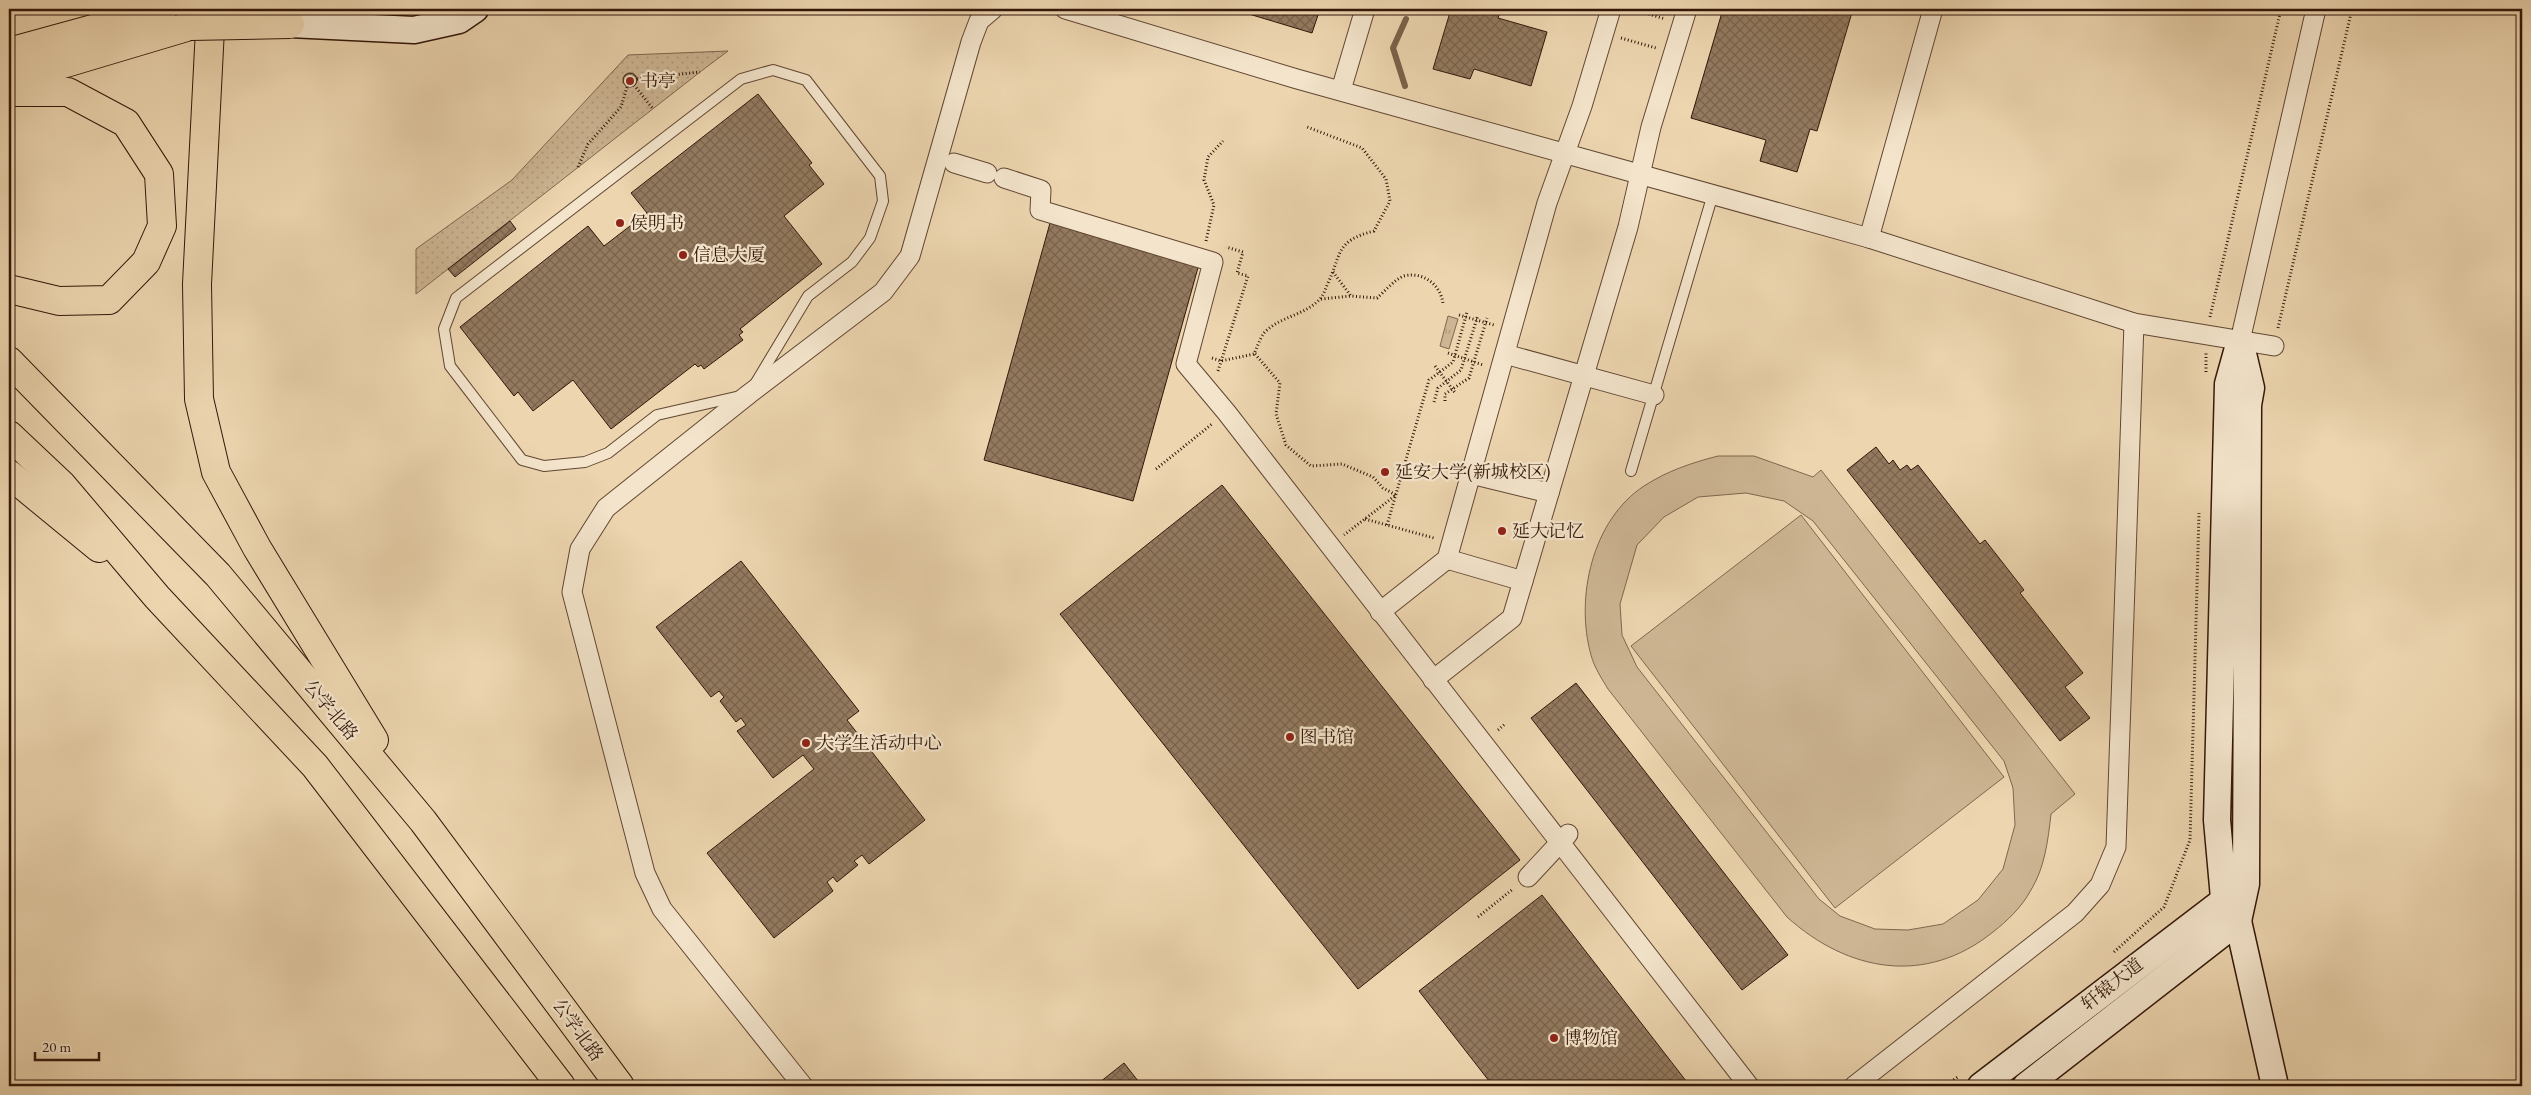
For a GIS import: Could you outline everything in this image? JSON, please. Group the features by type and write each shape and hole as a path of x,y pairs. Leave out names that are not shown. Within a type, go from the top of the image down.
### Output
{"main road":[{"path":"211,9 197,284 199,399 216,472 257,548 424,821"},
{"path":"9,52 111,24 190,26 290,24"},
{"path":"9,80 190,26"},
{"path":"9,92 68,92 126,123 159,174 162,226 146,262 109,300 59,301 9,289"},
{"name":"公学北路","path":"9,361 218,575 424,821 620,1086"},
{"path":"9,435 62,484 158,597 315,766 561,1086"},
{"path":"9,474 158,597"}],"street":[{"path":"290,24 414,30 459,20 475,9"},
{"path":"1064,9 1297,79 1869,238 2134,323 2274,346"},
{"path":"1341,90 1365,9"},
{"path":"1380,612 1450,551 1547,203 1611,9"},
{"path":"1869,238 1933,9"},
{"path":"2275,1086 2238,921 2224,898 2217,820 2228,384 2240,341 2316,9"},
{"path":"795,1083 662,909 645,873 572,592 580,548 606,508 749,394 883,292 910,256 981,13"},
{"path":"1433,680 1512,618 1628,227 1651,127 1685,16"},
{"path":"954,164 1041,190 1040,210 1213,262 1186,364 1433,680 1564,839 1749,1086"},
{"path":"1854,1086 2075,913 2100,885 2116,847 2134,323"},
{"path":"2238,921 2246,884 2248,415 2251,388 2240,341"},
{"path":"1505,354 1654,395"},
{"path":"1471,474 1549,493"},
{"path":"1450,551 1523,581"},
{"path":"1528,877 1564,839"},
{"name":"轩辕大道","path":"1971,1080 2246,884"},
{"name":"轩辕大道","path":"2026,1086 2238,921"}],"lane":[{"path":"773,70 806,80 880,176 883,201 870,238 852,262 808,296 749,394 656,415 608,453 585,462 544,466 522,460 450,366 444,329 456,298 741,79 773,70"},
{"path":"1631,471 1713,194"}],"path":[{"path":"1632,9 1685,16"},
{"path":"2206,381 2206,336 2281,9"},
{"path":"2274,346 2352,9"},
{"path":"1604,32 1673,53"},
{"path":"637,79 700,72"},
{"path":"634,85 653,109"},
{"path":"578,167 588,144 621,107 628,87"},
{"path":"1307,127 1362,148 1386,179 1390,201 1374,231 1357,235 1338,251 1333,272 1321,299"},
{"path":"1206,242 1214,205 1204,180 1206,165 1208,157 1223,141"},
{"path":"1199,238 1206,242 1216,243"},
{"path":"1217,374 1248,276 1237,273 1243,252 1225,246"},
{"path":"1333,272 1351,296"},
{"path":"1254,354 1263,334 1281,320 1299,314 1321,299 1351,296 1377,298 1403,276 1418,276 1432,282 1442,298 1443,305"},
{"path":"1387,525 1429,380 1453,362 1467,312"},
{"path":"1459,315 1493,325"},
{"path":"1434,402 1438,388 1461,370 1478,315"},
{"path":"1445,401 1445,394 1454,392 1469,378 1486,318"},
{"path":"1448,353 1480,364"},
{"path":"1212,358 1221,361 1254,354"},
{"path":"1254,354 1280,383 1276,414 1286,445 1311,466 1342,464 1373,477 1383,488 1396,496"},
{"path":"1435,366 1454,392"},
{"path":"1156,469 1197,436"},
{"path":"1330,546 1396,496"},
{"path":"2112,954 2164,908 2190,840 2199,506"},
{"path":"1365,519 1387,525 1450,551"},
{"path":"1478,917 1528,877"},
{"path":"1945,1086 1971,1080"}],"green space":[{"path":"728,51 416,294 416,249 512,180 628,55"},
{"path":"1448,316 1458,319 1449,349 1440,346"},
{"path":"1718,456 1754,456 1813,477 1821,470 2075,794 2051,814 2043,863 2036,881 2023,902 1998,928 1967,949 1941,960 1914,965 1888,965 1861,960 1836,950 1811,936 1787,917 1608,689 1598,673 1591,655 1585,609 1587,585 1600,539 1626,501 1644,486 1670,472","holes":["1746,493 1784,501 1813,521 2004,761 2013,788 2015,825 2003,869 1978,900 1943,924 1908,930 1875,929 1840,916 1819,899 1637,667 1622,635 1620,604 1637,545 1664,517 1698,497"]},
{"path":"1801,515 2004,777 1835,908 1631,646"}],"building":[{"path":"1239,9 1320,9 1312,33 1239,11"},
{"path":"1451,9 1501,9 1498,18 1547,32 1531,86 1474,69 1470,79 1433,69"},
{"path":"1723,9 1853,9 1817,131 1810,129 1797,172 1760,161 1766,140 1691,118"},
{"name":"书亭","path":"627,73 633,73 637,80 633,87 627,87 623,83 623,77"},
{"name":"信息大厦","path":"758,94 812,163 809,165 824,184 784,216 822,264 740,329 743,332 739,335 743,340 704,369 701,365 698,367 695,364 611,429 573,380 533,411 518,392 514,396 460,327 588,226 604,246 647,213 631,193"},
{"path":"510,221 516,229 455,277 448,269"},
{"path":"1050,223 1199,264 1133,501 984,460"},
{"path":"1876,447 1889,464 1893,460 1900,470 1907,465 1911,470 1918,465 1980,544 1985,540 2024,590 2020,593 2083,673 2065,687 2090,718 2060,741 1847,470"},
{"name":"图书馆","path":"1222,485 1520,860 1358,989 1060,614"},
{"name":"大学生活动中心","path":"741,561 859,711 847,720 925,820 869,864 862,855 854,861 858,865 837,882 833,877 827,882 833,891 774,938 707,853 814,769 803,755 773,778 737,731 746,725 741,718 736,722 720,701 724,697 719,691 711,697 656,627"},
{"path":"1576,683 1788,955 1742,990 1531,718"},
{"name":"博物馆","path":"1542,895 1690,1086 1493,1086 1419,991"},
{"path":"1124,1063 1142,1086 1095,1086"}],"waterway":[{"path":"1405,86 1393,48 1406,19"}],"place":[{"name":"书亭","path":"630,81"},
{"name":"侯明书","path":"620,223"},
{"name":"信息大厦","path":"683,255"},
{"name":"延安大学(新城校区)","path":"1385,472"},
{"name":"延大记忆","path":"1502,531"},
{"name":"图书馆","path":"1290,737"},
{"name":"大学生活动中心","path":"806,743"},
{"name":"博物馆","path":"1554,1038"}]}
